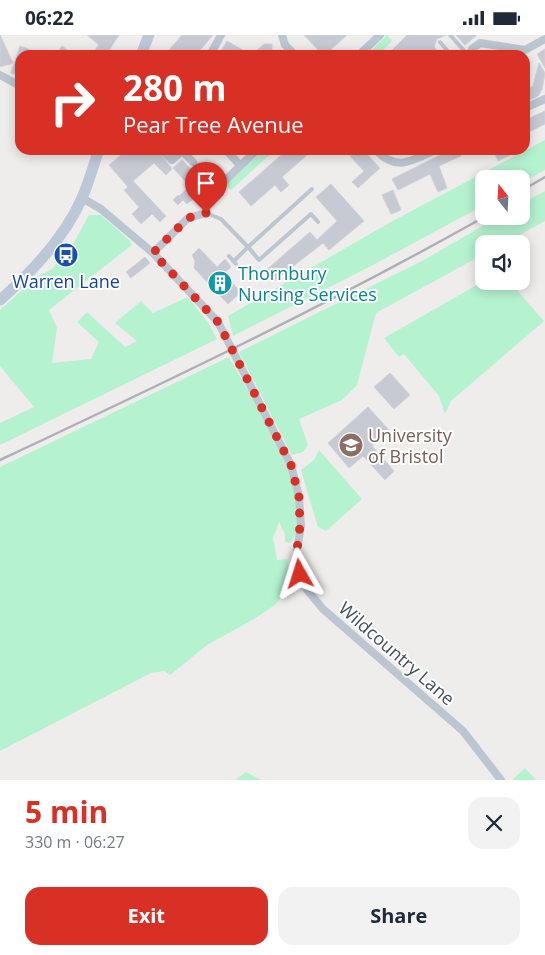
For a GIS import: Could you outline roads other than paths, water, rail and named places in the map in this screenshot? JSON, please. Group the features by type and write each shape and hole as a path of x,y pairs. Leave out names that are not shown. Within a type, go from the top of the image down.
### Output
{"street":[{"path":"143,50 149,35"},
{"path":"213,50 221,35"},
{"path":"282,35 284,50"},
{"path":"364,50 380,35"},
{"path":"525,50 545,39"},
{"path":"472,50 474,46 484,43 508,50"},
{"path":"285,45 290,50"},
{"path":"0,75 15,83"},
{"path":"530,106 545,99"},
{"path":"0,300 55,242 82,198 97,155"},
{"path":"186,155 192,162"},
{"path":"231,155 240,165"},
{"path":"153,253 188,218 206,213 207,200 211,194 251,155"},
{"path":"380,155 398,164 419,155"},
{"name":"Wildcountry Lane","path":"82,198 101,209 153,253 218,322 241,371 291,465 299,497 300,526 297,550 300,574 307,589 323,609 463,731 501,780"}],"lane":[{"path":"450,35 464,50"},
{"path":"440,42 447,50"},
{"path":"229,256 235,262 248,247 312,189"},
{"path":"206,213 221,219 259,260 311,214 318,222"},
{"path":"257,232 261,236"}],"railway":[{"path":"530,186 545,177"},
{"path":"0,460 306,312 475,222"}],"place":[{"name":"Warren Lane","path":"66,255"},
{"name":"Thornbury Nursing Services","path":"220,283"},
{"name":"University of Bristol","path":"351,445"}]}
